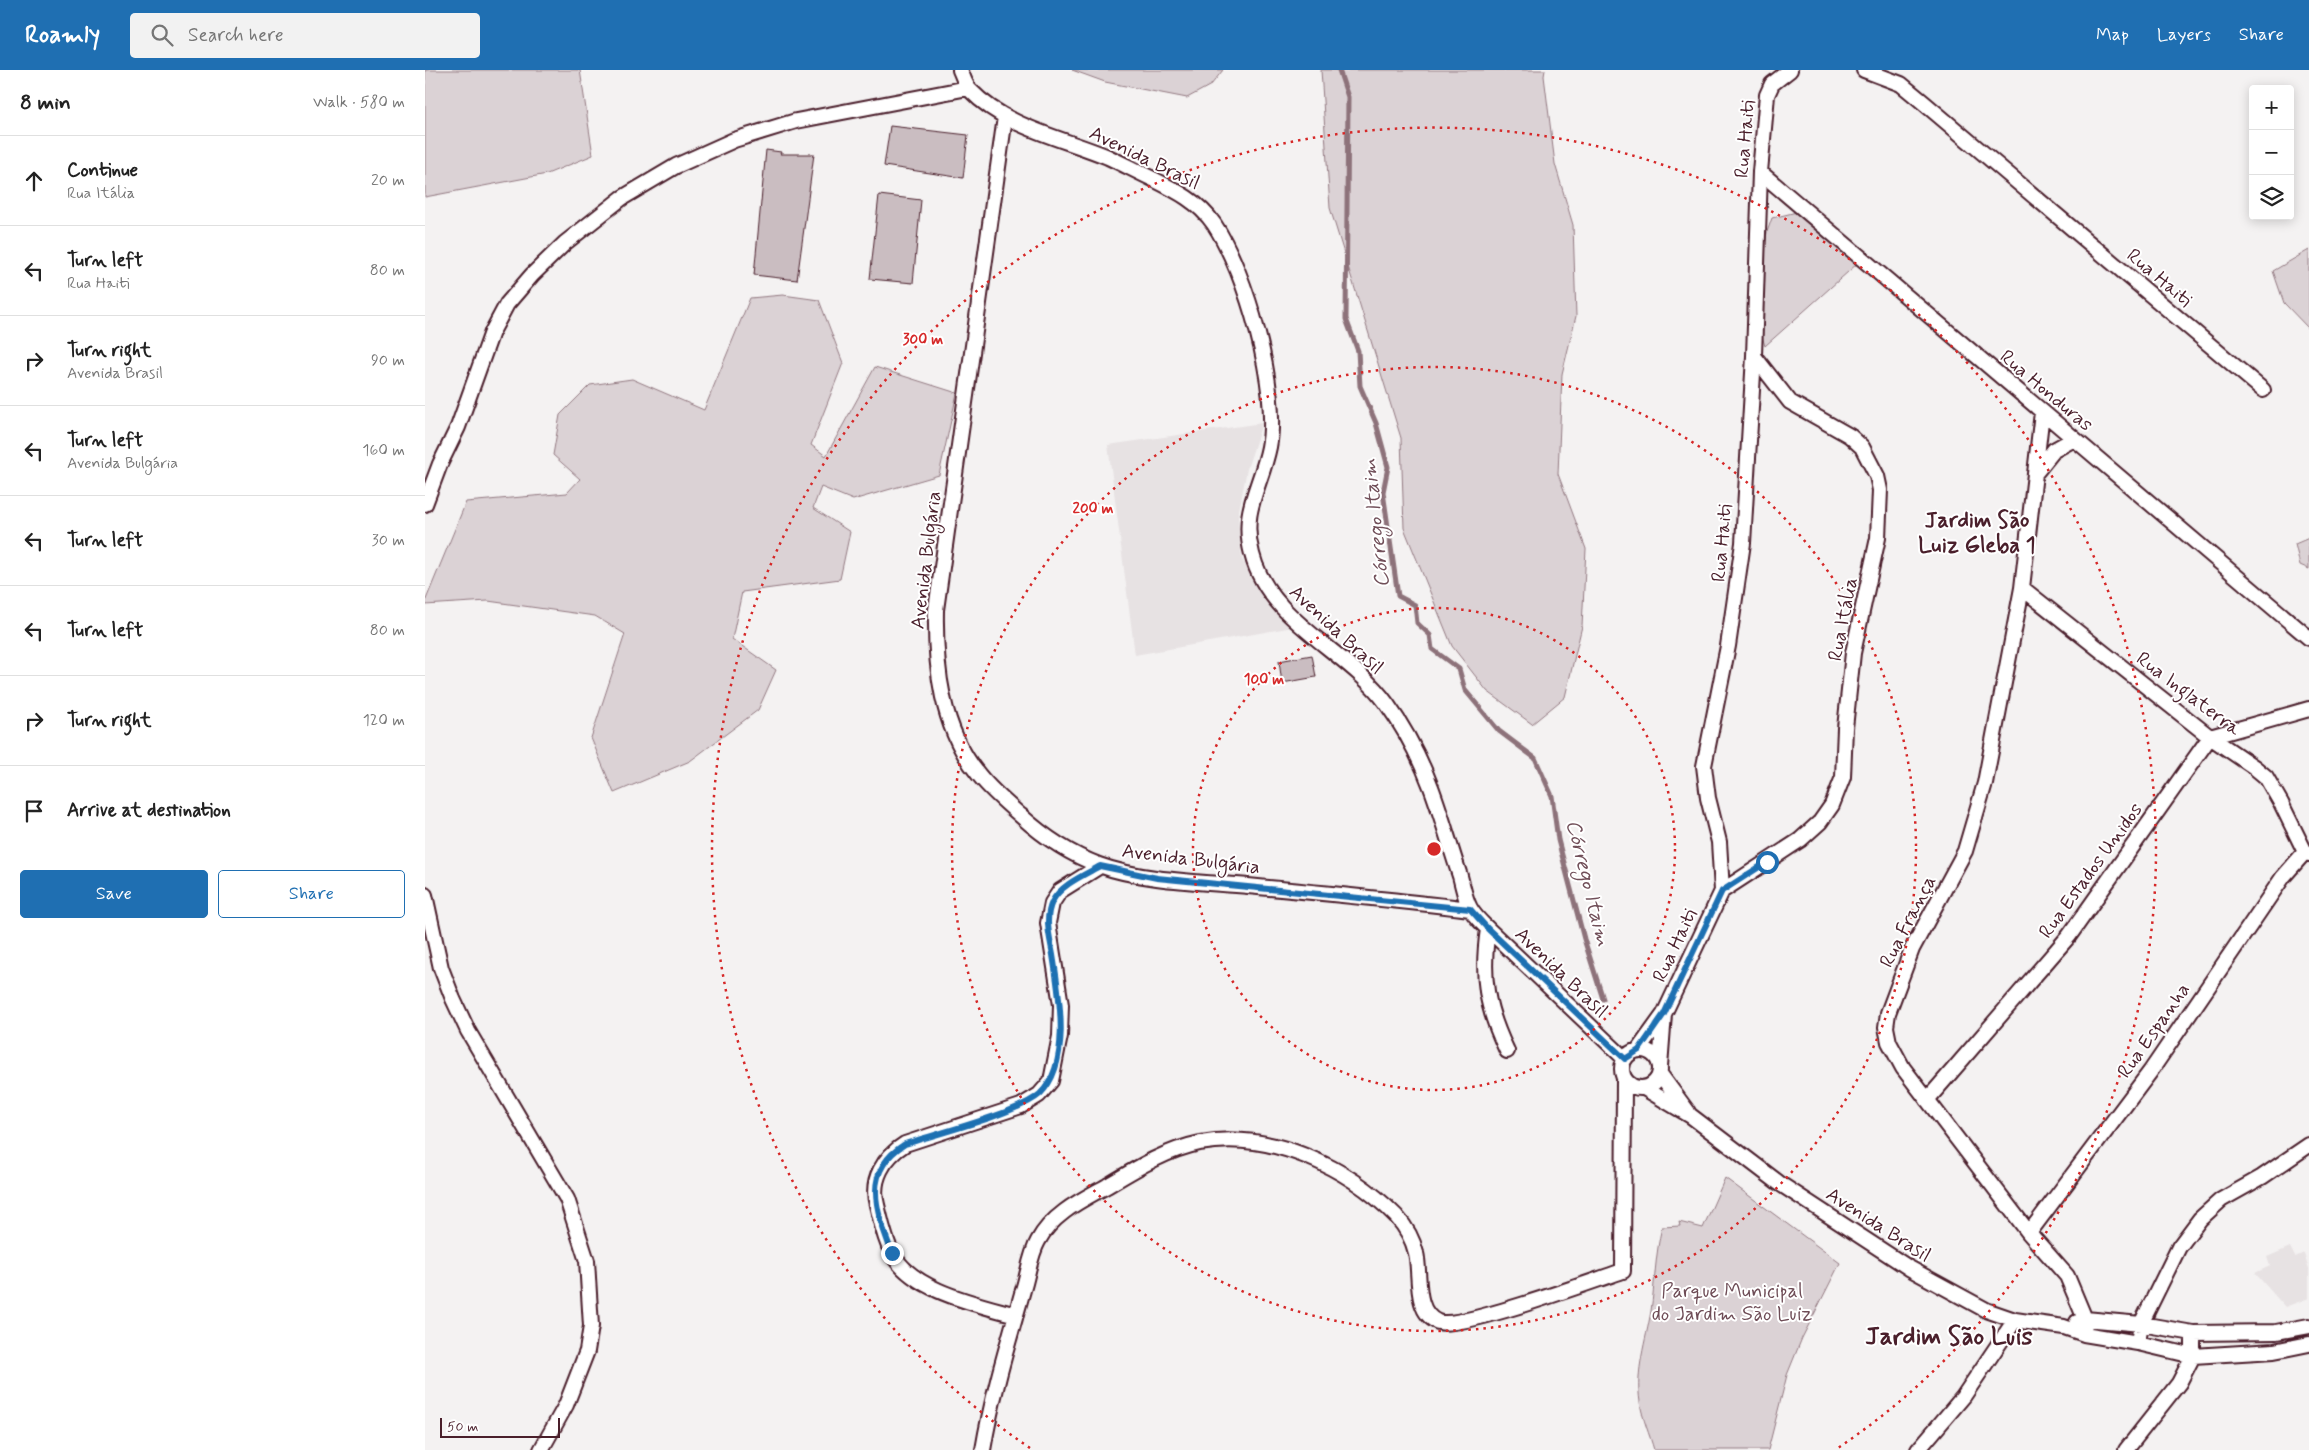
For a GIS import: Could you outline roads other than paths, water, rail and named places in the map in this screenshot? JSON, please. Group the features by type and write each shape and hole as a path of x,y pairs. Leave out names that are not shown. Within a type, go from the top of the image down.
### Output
{"street":[{"name":"Avenida Brasil","path":"960,70 968,88 1005,117 1110,158 1183,194 1200,207 1215,225 1235,263 1264,361 1270,396 1271,426 1269,447 1253,500 1247,529 1259,576 1274,599 1287,612 1358,672 1385,701 1404,730 1431,785 1470,909 1488,929 1625,1059"},
{"name":"Rua Haiti","path":"1639,1050 1664,1014 1722,891 1719,842 1705,781 1704,766 1737,595 1747,479 1754,356 1760,172 1767,96 1772,84 1790,70"},
{"name":"Rua Haiti","path":"1864,70 1901,84 2263,390"},
{"path":"425,504 440,464 458,427 492,332 507,304 532,275 565,244 622,198 676,166 734,140 796,120 968,88"},
{"name":"Avenida Bulgária","path":"1005,117 936,610 936,646 939,680 944,702 962,749 978,774 1039,832 1063,848 1100,866 1157,878 1470,909"},
{"name":"Rua Honduras","path":"1760,172 2309,638"},
{"name":"Rua Itália","path":"1722,891 1800,840 1820,822 1832,805 1843,777 1845,728 1853,653 1878,538 1880,490 1877,476 1862,447 1850,436 1790,402 1754,356"},
{"name":"Rua França","path":"2042,412 2037,471 2022,588 1985,783 1965,851 1912,949 1888,1013 1886,1027 1889,1042 1903,1068 2029,1233 2067,1276 2085,1319 2084,1334"},
{"path":"2037,471 2054,450 2074,439"},
{"name":"Rua Inglaterra","path":"2022,588 2210,737 2266,777 2307,853"},
{"path":"2210,737 2309,709"},
{"name":"Rua Estados Unidos","path":"1927,1100 2069,936 2210,737"},
{"name":"Rua Espanha","path":"2029,1233 2150,1072 2283,877 2307,853"},
{"path":"1016,1315 953,1297 923,1282 902,1267 892,1253 884,1231 875,1200 875,1186 883,1163 891,1152 905,1144 1021,1106 1039,1095 1051,1081 1060,1036 1061,1005 1047,923 1052,903 1060,891 1100,866"},
{"path":"425,896 441,968 453,999 468,1031 567,1199 587,1261 591,1326 587,1351 566,1406 541,1450"},
{"path":"1488,929 1485,955 1485,988 1497,1030 1507,1051"},
{"name":"Rua Haiti","path":"1660,1070 1664,1014"},
{"path":"983,1450 1016,1315 1037,1242 1052,1221 1083,1199 1142,1164 1191,1145 1230,1140 1265,1144 1295,1151 1335,1171 1371,1193 1397,1218 1409,1235 1416,1252 1420,1293 1430,1316 1438,1322 1467,1321 1623,1271 1625,1078 1623,1067 1625,1059 1639,1050 1648,1051 1656,1057 1660,1070 1655,1082 1644,1088 1630,1084 1625,1078"},
{"name":"Avenida Brasil","path":"1660,1070 1691,1116"},
{"name":"Avenida Brasil","path":"1644,1088 1691,1116 1779,1183 1909,1268 1959,1297 1986,1310 2015,1320 2064,1327 2084,1334 2138,1342 2193,1356 2274,1350 2309,1344"},
{"path":"2138,1342 2141,1324 2179,1247 2200,1219 2221,1200 2262,1177 2309,1145"},
{"name":"Avenida Brasil","path":"2064,1327 2085,1319 2141,1324 2193,1334 2276,1332 2309,1326"},
{"path":"1918,1450 1963,1397 2015,1320"},
{"path":"2126,1450 2179,1383 2193,1356 2193,1334"}],"waterway":[{"name":"Córrego Itaim","path":"1339,70 1348,97 1346,319 1358,351 1360,386 1376,423 1388,467 1383,492 1398,596 1415,605 1417,623 1430,635 1432,649 1459,669 1465,690 1499,731 1535,758 1552,796 1558,840 1584,939 1603,999"}],"district":[{"name":"Jardim São Luiz Gleba 1","path":"1977,532"},
{"name":"Jardim São Luis","path":"1949,1335"}],"park label":[{"name":"Parque Municipal do Jardim São Luiz","path":"1732,1302"}]}
